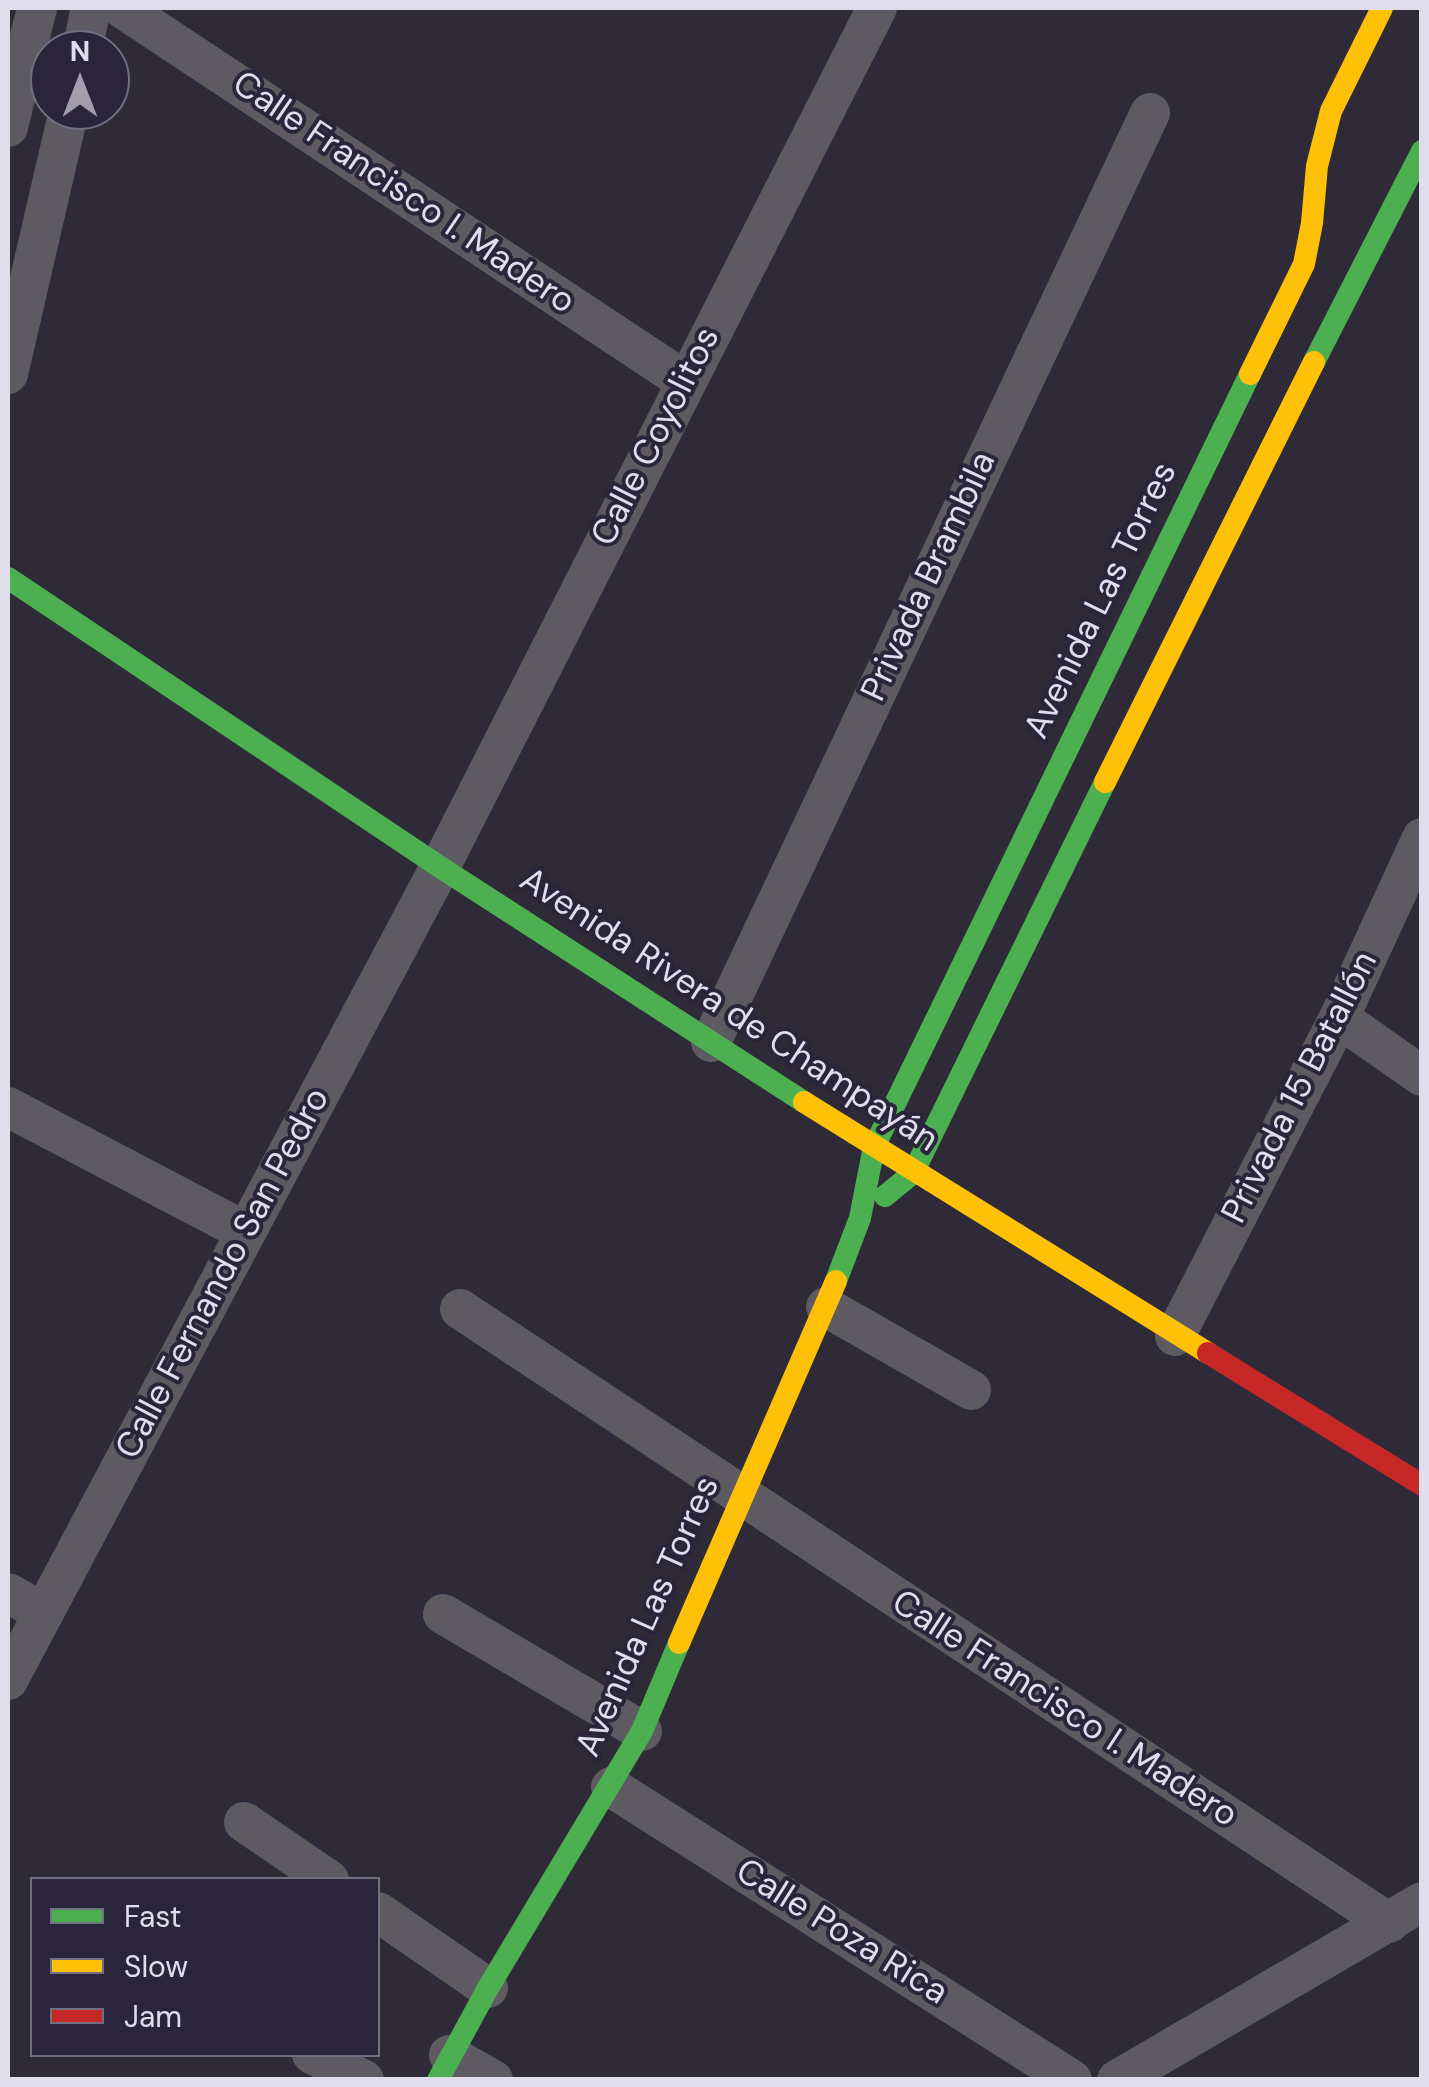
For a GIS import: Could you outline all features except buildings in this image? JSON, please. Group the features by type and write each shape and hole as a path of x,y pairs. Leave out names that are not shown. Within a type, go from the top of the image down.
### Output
{"main road":[{"name":"Avenida Las Torres","path":"444,2067 642,1731 740,1497 826,1306 860,1218 874,1147 1304,264 1317,166 1332,111 1382,8"},
{"name":"Avenida Las Torres","path":"860,1218 913,1172 1259,467 1422,151"},
{"name":"Avenida Rivera de Champayán","path":"8,578 440,867 874,1147 1422,1486"}],"street":[{"path":"8,127 37,8"},
{"name":"Calle Francisco I. Madero","path":"122,8 685,381"},
{"name":"Calle Coyolitos","path":"440,867 877,8"},
{"name":"Privada Brambila","path":"711,1042 1150,113"},
{"path":"8,374 65,130"},
{"name":"Privada 15 Batallón","path":"1175,1336 1339,1018 1422,838"},
{"name":"Calle Fernando San Pedro","path":"8,1680 440,867"},
{"path":"1339,1018 1422,1076"},
{"path":"8,1107 246,1232"},
{"path":"826,1306 972,1390"},
{"name":"Calle Francisco I. Madero","path":"460,1309 740,1497 1405,1913"},
{"path":"8,1593 44,1612"},
{"path":"443,1614 642,1731"},
{"name":"Calle Poza Rica","path":"611,1787 1072,2080"},
{"path":"244,1822 325,1877"},
{"path":"380,1913 488,1988"},
{"path":"1117,2080 1405,1913"},
{"path":"318,2057 364,2080"},
{"path":"444,2067 492,2080"}],"traffic: fast":[{"path":"1314,362 1422,151"},
{"path":"836,1281 860,1218 874,1147 1250,374"},
{"path":"8,578 440,867 804,1102"},
{"path":"885,1196 913,1173 1105,782"},
{"path":"438,2080 488,1988 642,1731 679,1643"}],"traffic: slow":[{"path":"1250,374 1304,264 1317,166 1331,111 1382,8"},
{"path":"1105,782 1314,362"},
{"path":"804,1102 1208,1353"},
{"path":"679,1643 836,1281"}],"traffic: jam":[{"path":"1208,1353 1422,1485"}]}
